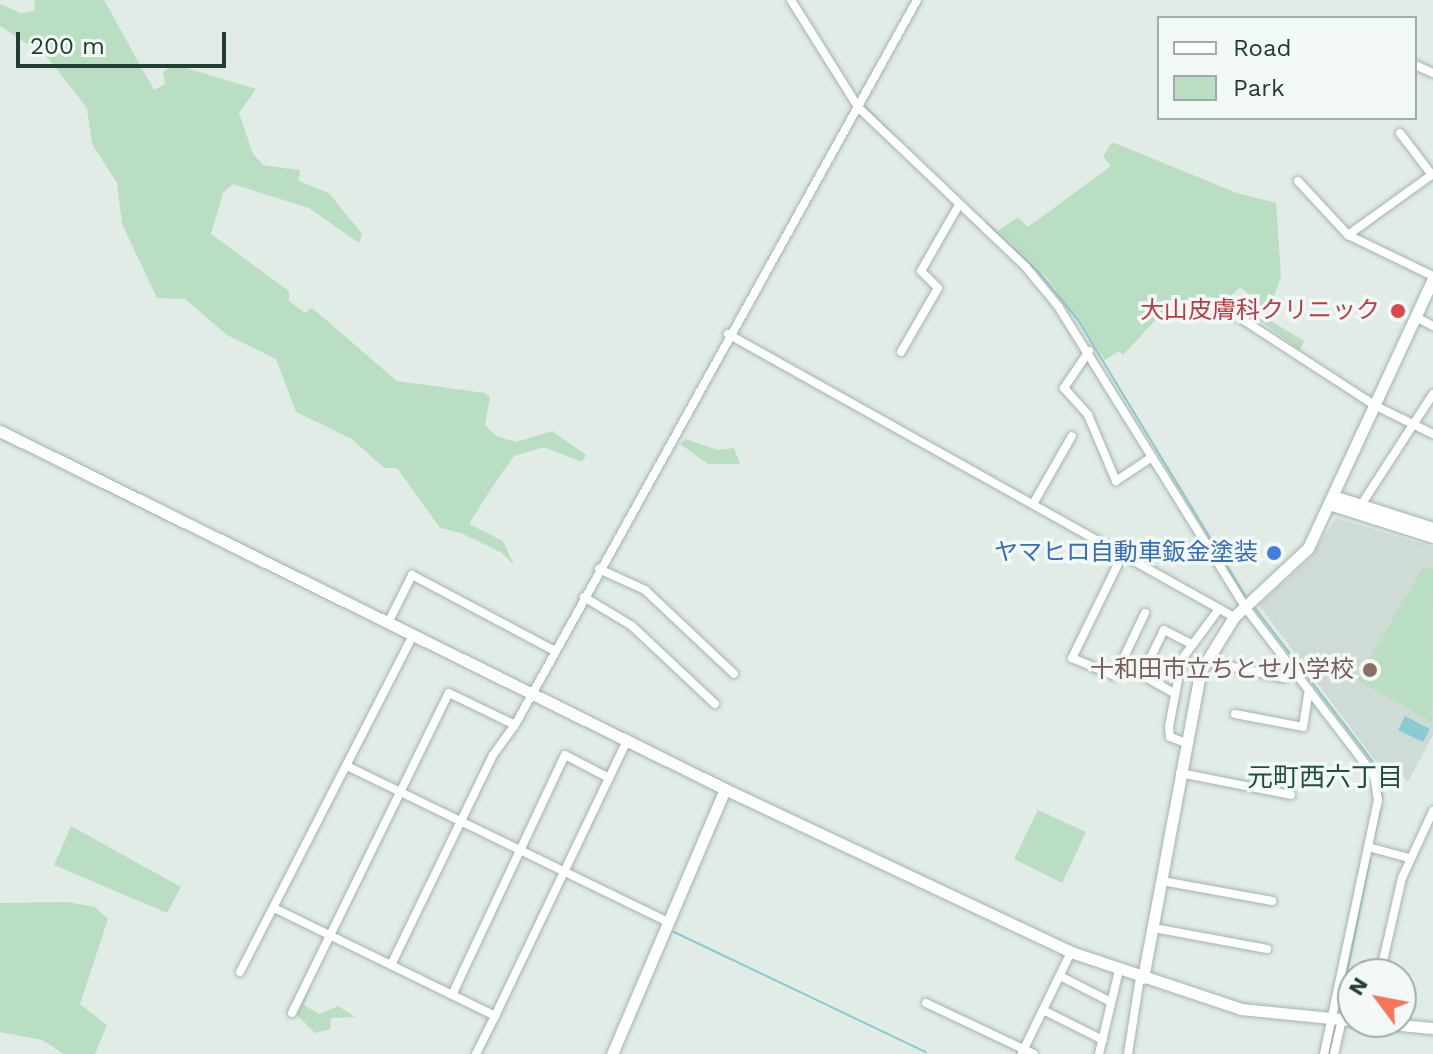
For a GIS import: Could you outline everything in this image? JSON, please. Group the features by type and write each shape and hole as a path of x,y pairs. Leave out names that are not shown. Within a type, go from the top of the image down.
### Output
{"street":[{"path":"791,0 858,107 1040,283 1089,351 1245,607 1374,775 1378,800 1336,1022 1334,1054"},
{"path":"391,965 493,755 515,725 553,650 728,334 917,0"},
{"path":"1348,235 1433,174 1400,133"},
{"path":"1128,1054 1154,928 1180,773 1205,661 1234,617 1308,548 1433,278 1348,235 1298,181"},
{"path":"901,352 938,288 921,271 959,205"},
{"path":"1234,314 1374,405 1433,434"},
{"path":"1416,317 1433,326"},
{"path":"728,334 1234,617"},
{"path":"1089,351 1064,388 1088,415 1116,481 1152,457"},
{"path":"1361,505 1433,394"},
{"path":"0,431 725,789 1071,952 1241,1009 1336,1022"},
{"path":"1033,504 1072,436"},
{"path":"1331,500 1361,505 1433,528"},
{"path":"1331,500 1433,537"},
{"path":"1122,556 1072,658 1115,676 1145,613"},
{"path":"599,569 645,590 734,674"},
{"path":"388,623 412,575 553,650"},
{"path":"584,597 632,626 715,704"},
{"path":"1186,743 1170,737 1174,693 1182,659 1219,609"},
{"path":"1174,693 1142,675 1164,630 1192,644"},
{"path":"240,972 349,767 413,635"},
{"path":"1205,661 1284,678 1292,668"},
{"path":"1235,714 1303,727 1309,690"},
{"path":"292,1013 449,693 515,725"},
{"path":"476,1054 627,741"},
{"path":"452,995 565,755 609,778"},
{"path":"349,767 668,922"},
{"path":"1180,773 1291,795"},
{"path":"612,1054 725,789"},
{"path":"1384,958 1409,858 1433,811"},
{"path":"1368,847 1409,858"},
{"path":"1162,881 1272,901"},
{"path":"274,908 495,1016"},
{"path":"1154,928 1267,949"},
{"path":"1023,1052 1071,952"},
{"path":"1099,1054 1119,970"},
{"path":"1060,976 1111,1002"},
{"path":"926,1003 1023,1052 1034,1054"},
{"path":"1043,1010 1103,1040"},
{"path":"1324,1054 1336,1022"}],"shaded area":[{"name":"十和田市立ちとせ小学校","path":"1336,518 1433,547 1433,735 1408,782 1392,764 1383,771 1259,605 1308,561"}],"green space":[{"path":"35,0 104,0 154,90 165,84 163,72 173,64 256,89 239,113 253,154 263,165 300,170 299,181 329,193 362,234 359,243 309,208 233,184 223,193 211,234 289,291 289,301 305,313 312,308 397,381 485,393 490,397 485,425 496,436 516,442 552,431 586,455 582,462 544,447 514,456 487,495 469,524 503,541 514,565 502,553 461,533 440,528 397,468 384,468 352,439 296,412 276,359 227,335 185,299 157,298 122,224 117,183 92,144 87,108 47,57 0,26 0,4 20,13 34,11"},
{"path":"1112,142 1237,193 1276,203 1281,277 1266,318 1304,341 1300,350 1247,311 1253,297 1240,287 1209,318 1177,297 1123,355 1119,351 1105,360 1046,276 998,231 1018,217 1028,227 1111,166 1103,157"},
{"path":"685,439 718,450 734,448 740,464 708,464 680,444"},
{"path":"1424,566 1433,570 1432,722 1357,680"},
{"path":"1038,810 1086,832 1062,883 1014,859"},
{"path":"71,826 181,887 167,913 54,865"},
{"path":"67,902 95,907 108,919 80,1004 107,1025 95,1054 64,1054 42,1040 0,1032 0,903"},
{"path":"315,974 304,1005 319,1014 338,1006 355,1017 331,1018 330,1029 315,1033 297,1015"}],"water":[{"path":"1405,716 1430,729 1423,742 1398,730"}],"waterway":[{"path":"864,106 894,136"},
{"path":"986,223 1038,271 1078,320 1246,597"},
{"path":"1254,607 1373,762"},
{"path":"1379,774 1382,800"},
{"path":"1374,837 1380,810"},
{"path":"1350,958 1370,859"},
{"path":"674,932 926,1052"},
{"path":"1329,1054 1333,1035"}],"place":[{"name":"大山皮膚科クリニック","path":"1398,311"},
{"name":"ヤマヒロ自動車鈑金塗装","path":"1274,553"},
{"name":"十和田市立ちとせ小学校","path":"1370,670"}],"district":[{"name":"元町西六丁目","path":"1325,778"}]}
